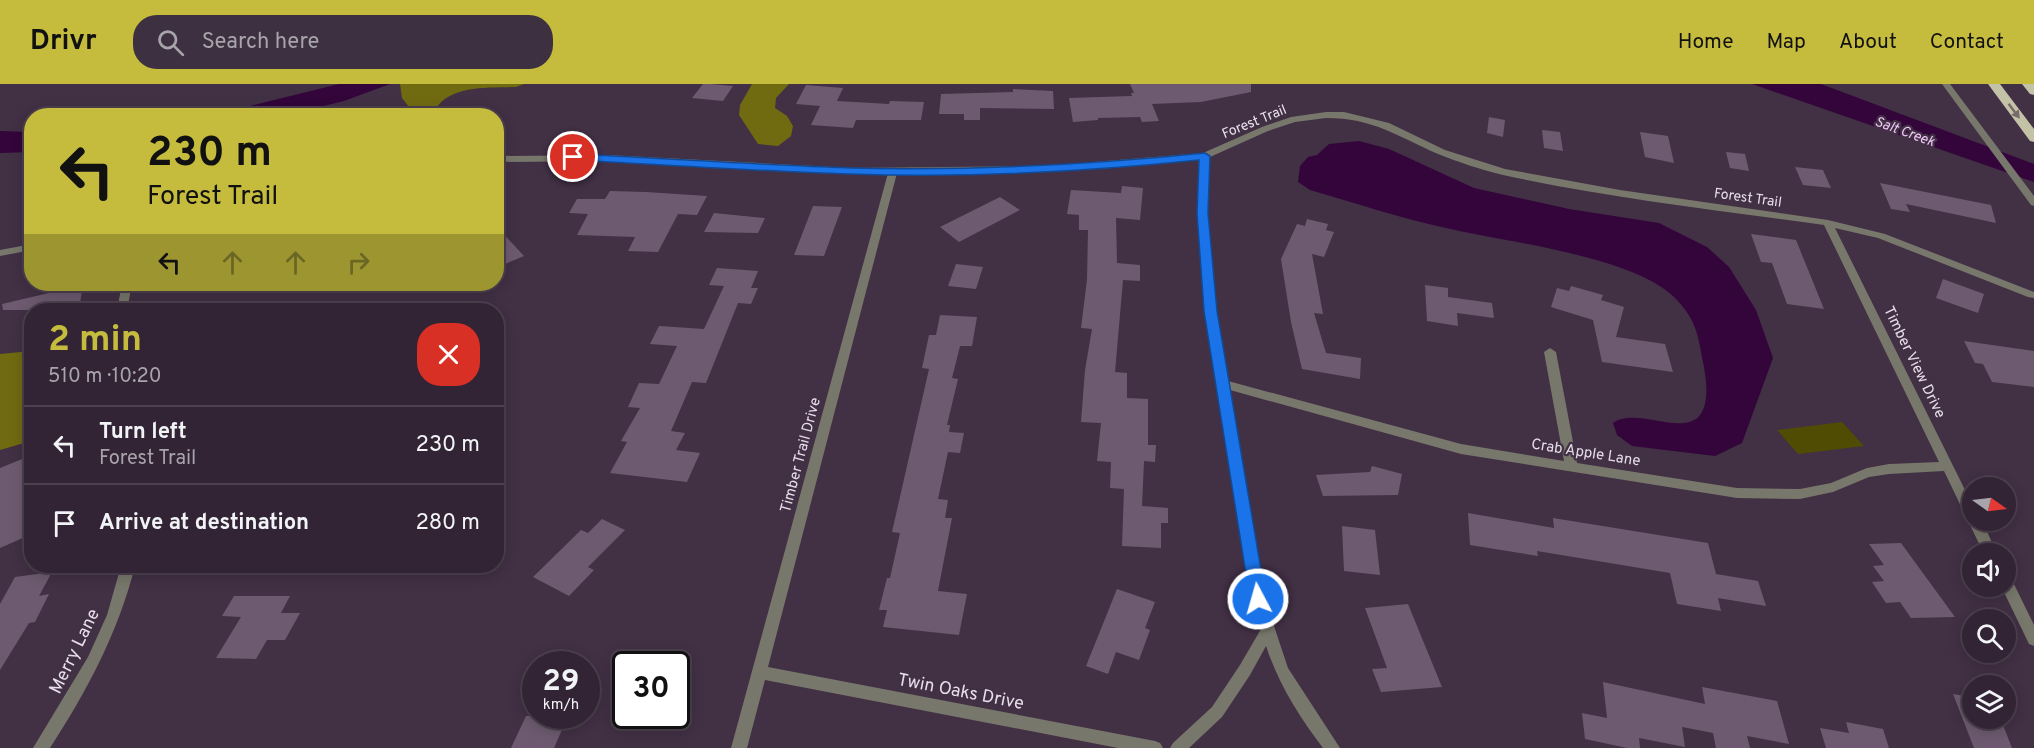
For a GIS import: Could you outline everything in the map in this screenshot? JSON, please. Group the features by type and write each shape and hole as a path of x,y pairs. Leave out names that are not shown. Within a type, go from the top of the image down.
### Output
{"highway":[{"path":"1994,84 2034,138"},
{"path":"2028,84 2034,92"}],"street":[{"path":"1946,84 2034,204"},
{"name":"Forest Trail","path":"504,159 607,158 851,171 1046,169 1205,156 1264,129 1294,119 1344,115 1386,124 1442,152 1503,172 1620,193 1828,223 1905,244 2032,295"},
{"path":"1205,156 1203,231 1210,311 1258,599 1281,670 1318,730 1332,748"},
{"name":"Timber Trail Drive","path":"739,748 892,171"},
{"name":"Timber View Drive","path":"1828,223 1962,495"},
{"path":"0,253 24,249"},
{"path":"1550,352 1571,465"},
{"name":"Crab Apple Lane","path":"1223,384 1461,449 1737,493 1781,495 1821,491 1867,473 1948,466"},
{"name":"Merry Lane","path":"41,748 63,715 100,648 114,614 126,573"},
{"path":"2013,597 2034,640"},
{"path":"1178,748 1217,712 1245,670 1268,628"},
{"name":"Twin Oaks Drive","path":"759,672 1155,748"}],"shaded area":[{"path":"400,84 524,84 516,87 471,89 460,92 450,96 437,108 410,108 402,98"},
{"path":"752,84 789,84 776,98 775,108 787,116 793,126 791,136 778,146 758,144 739,115 740,105"},
{"path":"24,352 24,443 0,450 0,354"},
{"path":"1842,422 1864,446 1798,454 1777,430"}],"water":[{"path":"339,84 390,84 344,101 316,108 242,108"},
{"name":"Salt Creek","path":"1752,84 1821,84 2034,164 2034,182"},
{"path":"0,131 24,132 24,152 0,153"},
{"path":"1359,141 1389,149 1474,188 1569,209 1659,223 1707,247 1729,267 1756,310 1773,358 1742,443 1715,456 1632,446 1617,435 1613,423 1622,419 1682,423 1692,421 1700,415 1705,403 1705,375 1695,327 1687,312 1674,297 1655,283 1599,261 1567,252 1412,220 1310,190 1298,182 1300,166 1308,157 1317,155 1329,144"}],"building":[{"path":"703,84 733,86 723,101 692,98"},
{"path":"1130,84 1251,84 1251,92 1201,102 1152,104 1159,121 1142,122 1140,117 1098,118 1098,120 1073,122 1069,98 1132,96 1131,93 1134,93"},
{"path":"806,85 843,88 837,101 889,104 890,101 924,102 921,120 856,120 853,128 811,125 820,106 796,104"},
{"path":"1013,89 1053,91 1054,109 980,108 980,120 964,120 964,114 939,114 941,94 1013,92"},
{"path":"1489,117 1505,120 1503,137 1487,133"},
{"path":"1542,130 1560,132 1563,151 1544,148"},
{"path":"1640,132 1668,136 1674,163 1645,157"},
{"path":"1726,152 1745,154 1749,171 1730,168"},
{"path":"1795,167 1823,170 1831,188 1803,185"},
{"path":"1880,183 1991,205 1996,223 1906,204 1910,212 1891,209"},
{"path":"1122,186 1143,188 1140,220 1116,218 1117,263 1140,265 1140,281 1123,280 1115,372 1127,373 1127,398 1148,399 1148,445 1156,445 1155,462 1144,461 1142,506 1168,508 1168,523 1161,523 1161,548 1122,546 1124,489 1110,488 1111,462 1097,461 1101,423 1081,422 1085,370 1092,329 1081,328 1087,280 1088,230 1079,230 1079,215 1067,214 1071,190 1121,193"},
{"path":"610,191 707,196 697,215 678,214 658,252 628,251 635,237 577,235 588,214 569,213 577,199 605,199"},
{"path":"1000,197 1020,210 959,242 940,227"},
{"path":"813,206 842,207 824,256 794,255"},
{"path":"714,213 765,218 758,233 704,232"},
{"path":"1307,219 1328,224 1326,230 1334,232 1324,257 1312,254 1323,314 1314,313 1326,353 1361,358 1360,379 1302,369 1291,322 1281,259 1297,224 1305,226"},
{"path":"1751,234 1796,240 1824,309 1787,304 1772,263 1761,262"},
{"path":"504,235 524,256 504,265"},
{"path":"956,264 983,267 976,289 948,286"},
{"path":"717,268 758,271 751,288 758,288 751,304 738,303 706,383 692,382 671,431 685,433 676,450 700,453 687,482 610,473 627,442 621,441 640,408 628,407 639,383 659,384 677,346 650,344 659,326 704,329 724,286 709,285"},
{"path":"1943,279 1984,294 1978,313 1936,298"},
{"path":"1425,285 1448,288 1448,297 1492,303 1494,318 1457,313 1458,326 1427,321"},
{"path":"1571,286 1603,295 1601,300 1624,307 1616,337 1665,344 1673,372 1602,362 1593,320 1551,307 1557,288 1569,291"},
{"path":"57,291 82,291 80,303 24,303 24,310 3,310 2,304"},
{"path":"940,315 977,317 972,346 960,346 952,378 958,379 947,425 950,425 949,432 964,433 960,453 948,452 938,499 948,500 945,518 952,518 938,591 967,594 959,635 883,627 887,610 879,610 887,578 890,578 900,533 892,532 929,369 922,368 929,335 936,335"},
{"path":"1964,341 2034,351 2034,387 1992,382 1983,364 1975,363"},
{"path":"24,458 24,538 0,548 0,468"},
{"path":"1372,466 1402,474 1398,495 1323,496 1316,475 1370,472"},
{"path":"1468,513 1554,528 1553,518 1708,543 1716,574 1758,581 1766,606 1718,598 1721,611 1677,604 1670,573 1537,551 1538,556 1470,545"},
{"path":"602,519 625,530 588,567 594,570 569,596 533,577 581,530 588,533"},
{"path":"1342,526 1375,530 1380,575 1344,571"},
{"path":"1901,543 1955,617 1911,618 1900,602 1886,603 1872,582 1884,581 1873,566 1884,565 1869,544"},
{"path":"51,573 39,596 49,594 35,622 29,623 0,670 0,604 15,577"},
{"path":"1117,589 1155,602 1145,628 1150,630 1139,660 1116,652 1108,674 1086,666"},
{"path":"234,596 290,596 281,613 300,613 285,640 267,640 256,659 216,658 241,617 222,616"},
{"path":"1408,604 1442,687 1381,692 1372,669 1387,668 1365,608"},
{"path":"1603,682 1705,704 1702,687 1777,701 1789,744 1747,736 1750,748 1716,748 1713,733 1682,727 1685,747 1639,738 1640,748 1627,748 1585,739 1582,713 1607,718"},
{"path":"1953,694 1962,695 1962,717"},
{"path":"1846,722 1883,729 1889,748 1826,748 1820,728 1849,733"},
{"path":"522,725 522,729 562,729 554,748 511,748"},
{"path":"1967,729 2005,729 2012,748 1974,748"}],"route":[{"path":"573,157 633,158 851,171 993,171 1129,164 1205,156 1202,213 1210,311 1256,576 1258,599"}]}
